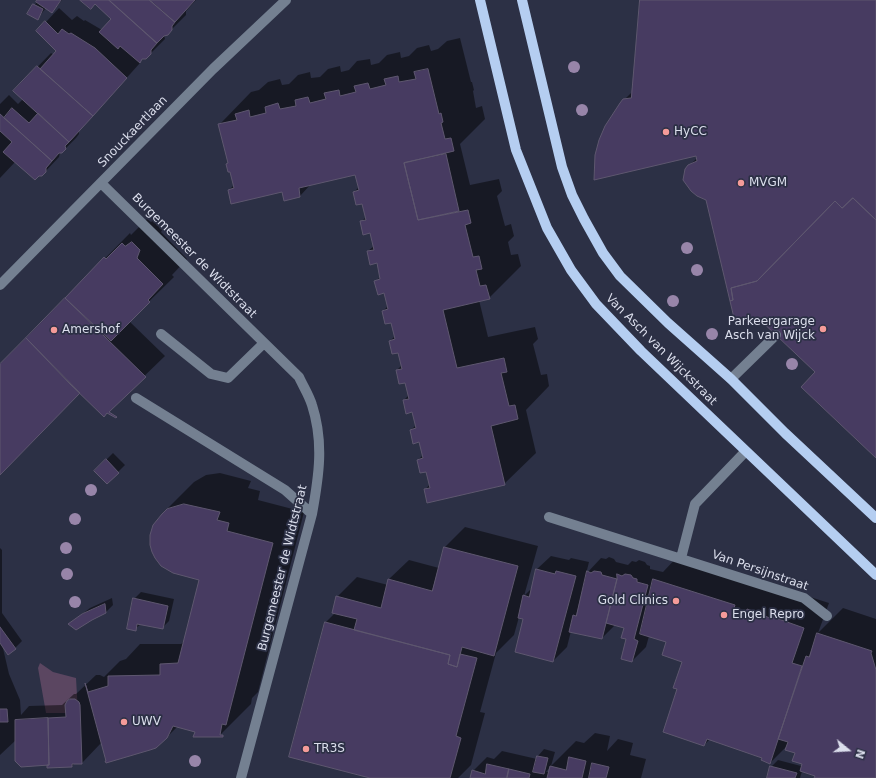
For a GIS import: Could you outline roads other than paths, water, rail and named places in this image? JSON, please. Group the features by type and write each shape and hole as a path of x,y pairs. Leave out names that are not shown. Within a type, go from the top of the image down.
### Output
{"main road":[{"name":"Van Asch van Wijckstraat","path":"480,0 516,150 547,228 572,270 596,304 641,351 745,452 876,575"},
{"name":"Van Asch van Wijckstraat","path":"522,0 562,167 572,195 603,253 620,276 668,323 731,379 876,518"}],"street":[{"name":"Snouckaertlaan","path":"0,284 213,69 286,0"},
{"name":"Burgemeester de Widtstraat","path":"101,183 299,377 312,404 320,456 317,487 312,514 241,778"},
{"path":"162,334 211,374 228,378 264,343"},
{"path":"731,379 776,335"},
{"path":"136,398 285,490 312,514"},
{"path":"681,558 695,504 745,452"},
{"name":"Van Persijnstraat","path":"549,517 804,598 827,616"}],"place":[{"name":"HyCC","path":"666,132"},
{"name":"MVGM","path":"741,183"},
{"name":"Parkeergarage Asch van Wijck","path":"823,329"},
{"name":"Amershof","path":"54,330"},
{"name":"Gold Clinics","path":"676,601"},
{"name":"Engel Repro","path":"724,615"},
{"name":"UWV","path":"124,722"},
{"name":"TR3S","path":"306,749"}]}
